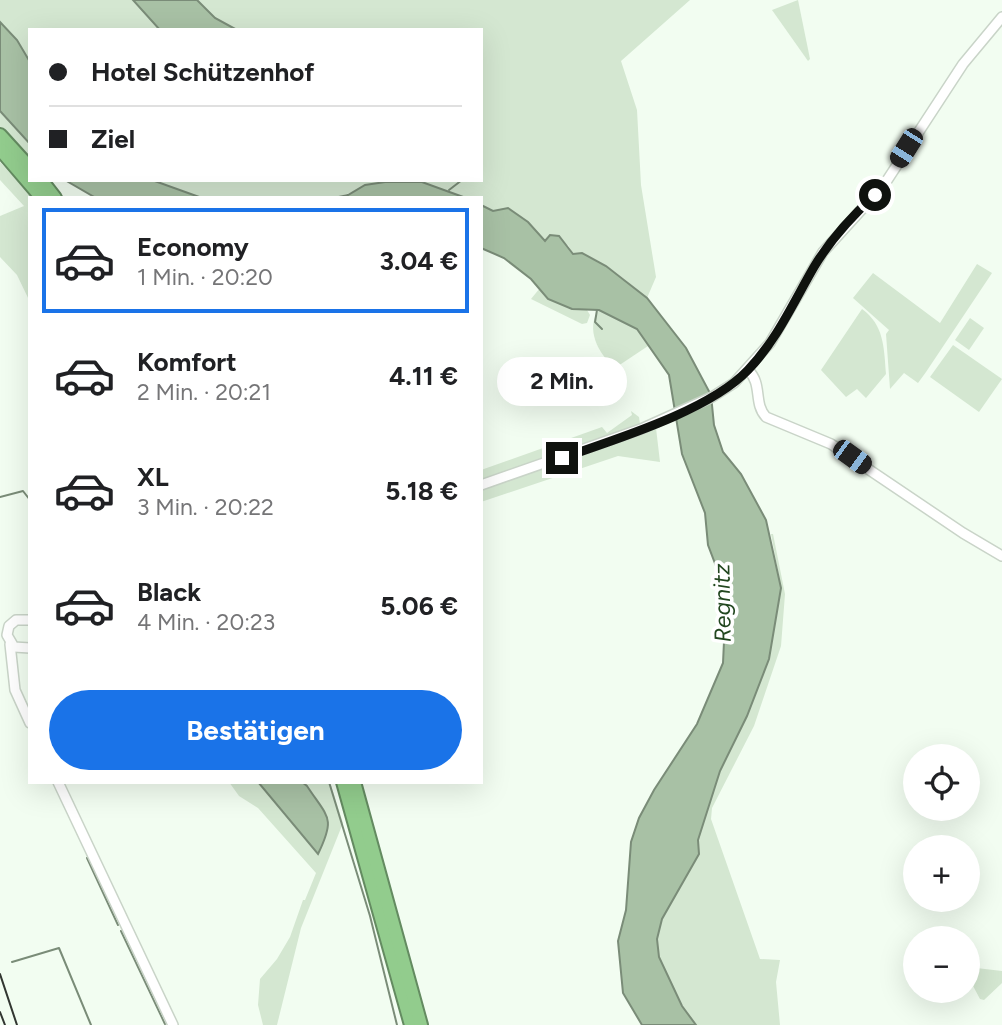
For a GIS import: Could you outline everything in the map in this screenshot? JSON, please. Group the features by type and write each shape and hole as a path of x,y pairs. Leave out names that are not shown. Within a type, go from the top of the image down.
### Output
{"highway":[{"path":"0,135 28,166"},
{"path":"0,149 28,182"},
{"path":"28,182 40,196"},
{"path":"43,182 53,196"},
{"path":"349,784 411,1025"},
{"path":"349,784 421,1025"}],"street":[{"path":"483,484 654,424 712,397 748,370 779,331 823,252 884,185 963,64 1002,17"},
{"path":"748,370 757,381 760,409 766,417 831,444 963,533 1002,556"},
{"path":"0,621 12,623 21,619 28,620"},
{"path":"12,623 6,636 14,668 15,690 28,719"},
{"path":"6,636 27,649 14,668"},
{"path":"59,784 173,1025"}],"shaded area":[{"path":"0,0 133,0 158,28 28,28 28,59 17,40 0,22"},
{"path":"197,0 690,0 621,61 637,110 641,185 656,277 647,298 602,263 582,254 573,254 568,245 545,241 483,206 483,196 460,196 422,182 483,182 483,28 233,28 215,18"},
{"path":"798,0 810,59 808,61 772,10"},
{"path":"0,111 28,142 28,158 0,127"},
{"path":"0,162 31,196 28,196 28,298 17,275 0,257 0,216 24,206 0,180"},
{"path":"158,182 385,182 340,196 196,196"},
{"path":"977,264 992,273 926,372 918,383 904,373 890,389 886,334 889,330 853,298 873,273 940,323"},
{"path":"540,288 572,309 587,310 590,315 587,323 582,324 531,299"},
{"path":"862,309 879,329 886,374 866,398 857,389 846,397 821,370"},
{"path":"599,310 637,329 648,346 615,368 603,356 593,333 595,317"},
{"path":"970,318 984,328 969,350 955,340"},
{"path":"953,345 1002,379 979,412 930,377"},
{"path":"631,411 639,417 640,424 527,473 656,428 660,462 618,456 483,501 483,469 602,427 607,433 632,415"},
{"path":"771,534 785,594 781,646 754,726 712,808 711,819 760,959 780,960 776,982 780,1025 696,1025 682,1006 659,957 657,939 662,919 699,854 698,840 720,771 747,716 769,659 781,588"},
{"path":"230,784 331,784 343,823 301,928 277,1025 263,1025 258,1005 260,979 277,959 290,937 316,873 258,808 239,796"},
{"path":"980,968 1002,971 1002,983 984,1000 980,999"}],"water":[{"path":"133,0 197,0 215,18 233,28 158,28"},
{"path":"0,22 17,40 28,59 28,142 0,111"},
{"path":"68,182 158,182 196,196 93,196"},
{"path":"422,182 460,196 343,196 365,185"},
{"name":"Regnitz","path":"483,206 493,211 508,208 528,222 545,241 550,235 559,236 573,254 582,253 606,266 647,298 686,348 711,395 714,425 723,452 741,474 766,520 781,588 769,659 747,716 720,771 698,840 699,854 662,919 657,939 659,957 682,1006 696,1025 642,1025 623,993 618,941 626,910 631,842 639,818 697,724 723,663 725,620 719,586 721,582 730,580 730,577 720,572 708,545 705,513 682,454 669,375 637,329 599,310 572,309 548,299 531,279 504,258 483,249"},
{"path":"260,784 307,786 327,818 327,832 318,854"}],"waterway":[{"path":"449,190 459,182"},
{"path":"597,310 595,322 602,329"},
{"path":"0,497 23,491 28,497"},
{"path":"330,784 370,916 397,1025"},
{"path":"87,858 118,925"},
{"path":"121,931 165,1024"},
{"path":"12,962 59,948 91,1025"}],"railway":[{"path":"0,974 17,1025"},
{"path":"0,1012 5,1025"}],"route":[{"path":"562,458 654,424 712,397 734,383 779,331 823,252 875,195"}]}
